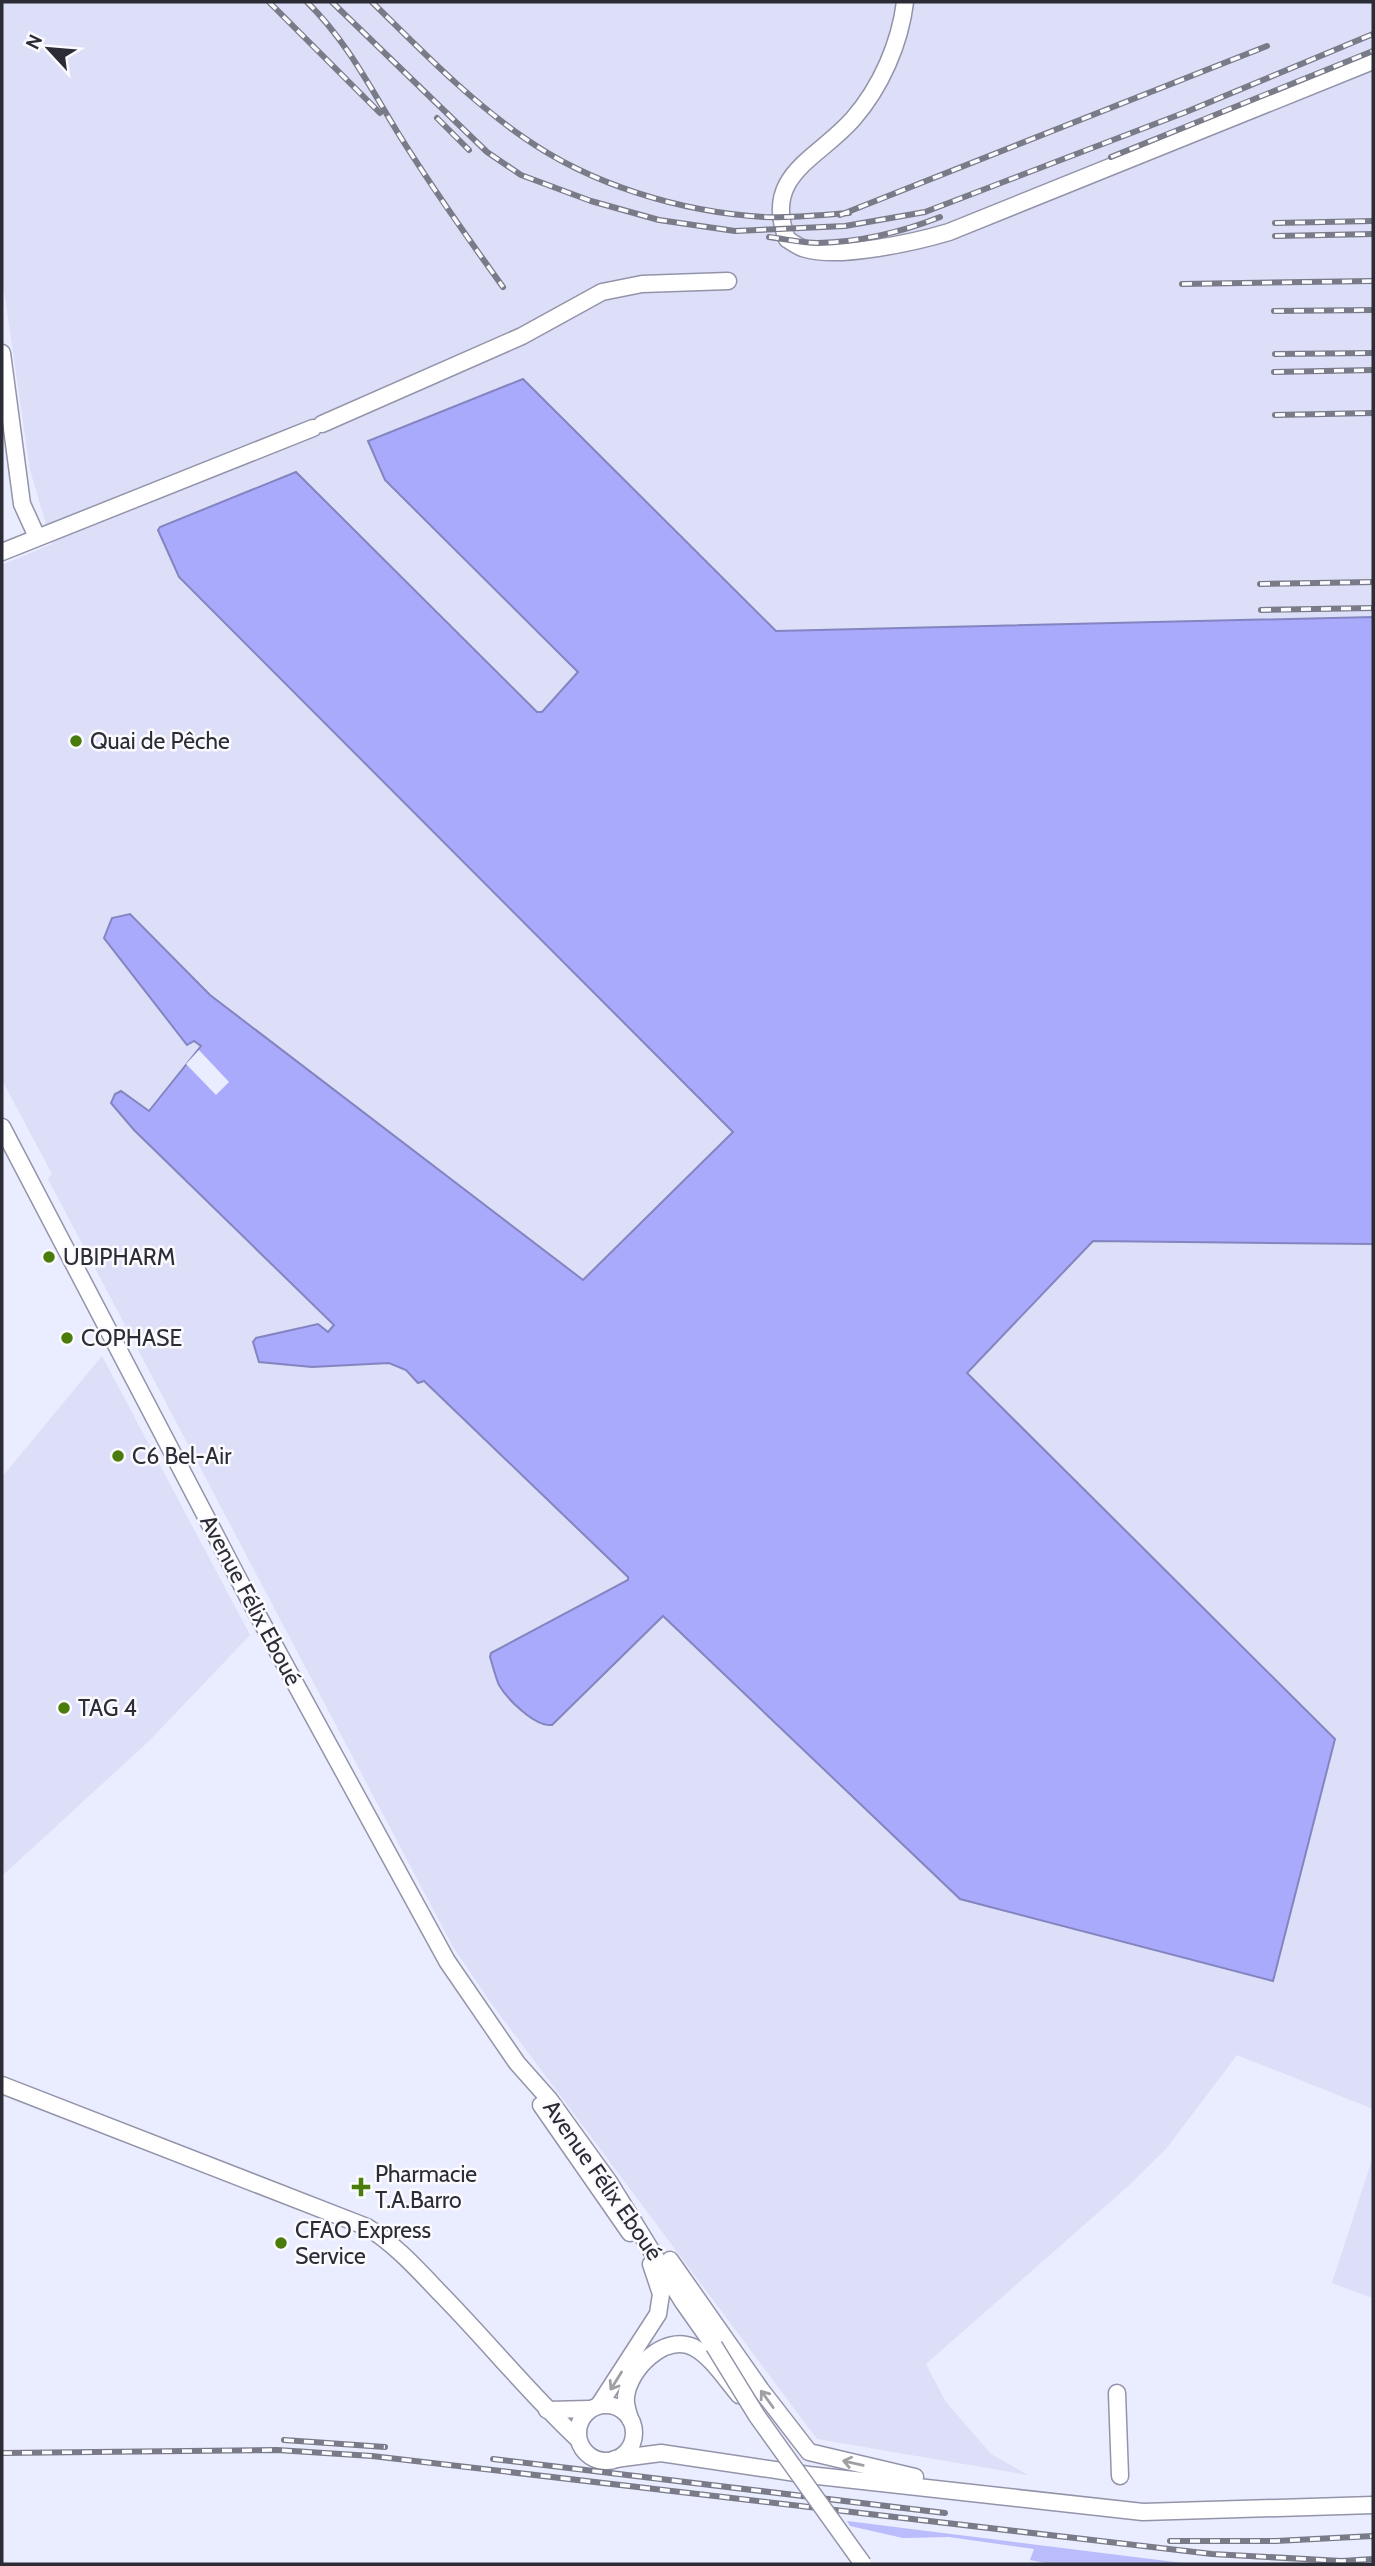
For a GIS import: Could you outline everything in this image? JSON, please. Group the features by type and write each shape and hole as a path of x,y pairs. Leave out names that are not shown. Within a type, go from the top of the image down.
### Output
{"street":[{"path":"905,2 898,40 867,100 840,132 788,180 780,205 781,224 787,239 806,249 830,252 914,243 949,232 1373,61"},
{"path":"2,552 318,426 522,337 602,292 642,284 728,281"},
{"path":"2,353 22,504 37,537"},
{"name":"Avenue Félix Eboué","path":"4,1136 249,1599 447,1961 517,2063 554,2125 686,2308"},
{"name":"Avenue Félix Eboué","path":"517,2063 549,2099 609,2182 711,2352 863,2564"},
{"path":"2,2085 367,2227 401,2252 480,2334 547,2410 578,2439 584,2451 592,2458 603,2461 662,2453 809,2475 1143,2512 1373,2505"},
{"path":"609,2182 629,2203 761,2390 809,2452 809,2475"},
{"path":"578,2439 580,2421 595,2407 656,2316 661,2294 652,2264"},
{"path":"656,2316 686,2308"},
{"path":"656,2316 660,2334 669,2344 711,2352"},
{"path":"615,2459 630,2447 632,2423 626,2397 631,2382 648,2359 669,2344"},
{"path":"1117,2393 1120,2476"},
{"path":"547,2410 615,2406 623,2411 645,2441 662,2453"},
{"path":"809,2452 967,2491"}],"shaded area":[{"path":"2,2 1373,2 1373,2109 1237,2055 1166,2149 1126,2188 926,2364 945,2401 991,2454 1028,2475 817,2439 491,2003 453,1947 48,1179 52,1174 2,1080 2,565 52,544 30,470 2,276"},
{"path":"523,379 776,631 1373,617 1373,1244 1093,1241 967,1373 1335,1739 1273,1981 960,1899 663,1616 552,1725 530,1717 499,1685 491,1653 628,1580 628,1577 424,1381 418,1383 406,1370 389,1363 312,1367 259,1362 253,1342 256,1338 318,1324 328,1332 334,1325 134,1130 111,1103 115,1094 121,1091 149,1111 201,1046 194,1041 187,1045 104,938 112,918 130,914 210,995 583,1280 733,1132 179,577 158,530 296,472 537,712 542,712 578,672 385,480 368,441"},
{"path":"102,1356 250,1635 151,1739 2,1876 2,1477"},
{"path":"1373,2157 1373,2298 1332,2283"},
{"path":"847,2521 1191,2564 1051,2564 1030,2560 1034,2549 949,2537 903,2538 850,2526"}],"pier":[{"path":"199,1050 229,1082 216,1095 186,1064"}],"railway":[{"path":"269,2 380,113"},
{"path":"307,2 346,48 423,172 503,287"},
{"path":"332,2 487,152 521,175 591,201 659,220 735,231 845,226 925,212 1186,112 1373,34"},
{"path":"372,2 444,72 502,122 549,154 607,182 669,202 733,214 796,217 849,213"},
{"path":"840,215 1267,46"},
{"path":"1111,157 1373,51"},
{"path":"437,118 469,150"},
{"path":"769,237 812,243 849,241 896,232 940,217"},
{"path":"1275,223 1373,221"},
{"path":"1275,236 1373,234"},
{"path":"1182,284 1373,281"},
{"path":"1274,311 1373,310"},
{"path":"1275,354 1373,353"},
{"path":"1274,372 1373,370"},
{"path":"1275,415 1373,413"},
{"path":"1260,584 1373,582"},
{"path":"1261,610 1373,608"},
{"path":"284,2440 385,2447"},
{"path":"2,2453 277,2450 372,2456 1212,2554 1342,2561 1373,2559"},
{"path":"493,2459 945,2513"},
{"path":"1170,2541 1276,2541 1373,2536"}],"place":[{"name":"Quai de Pêche","path":"76,741"},
{"name":"UBIPHARM","path":"49,1257"},
{"name":"COPHASE","path":"67,1338"},
{"name":"C6 Bel-Air","path":"118,1456"},
{"name":"TAG 4","path":"64,1708"},
{"name":"Pharmacie T.A.Barro","path":"361,2187"},
{"name":"CFAO Express Service","path":"281,2243"}]}
